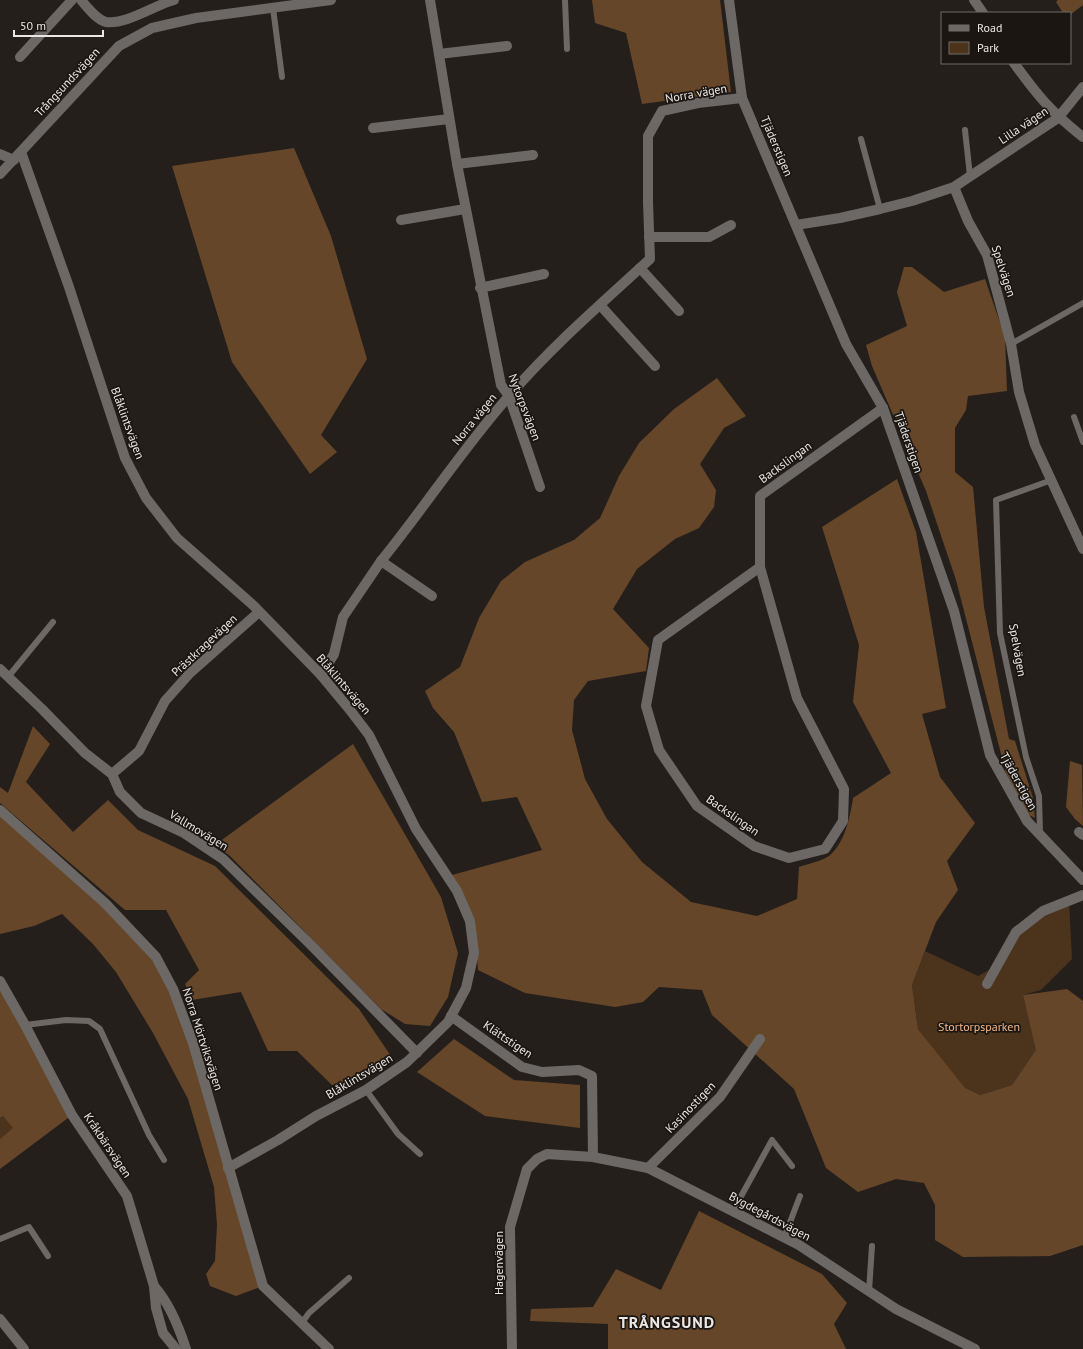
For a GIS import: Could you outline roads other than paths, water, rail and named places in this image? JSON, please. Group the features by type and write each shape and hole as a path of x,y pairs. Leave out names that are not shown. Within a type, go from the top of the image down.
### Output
{"street":[{"path":"20,57 72,0"},
{"path":"81,0 90,11 106,22 120,20 174,0"},
{"name":"Trångsundsvägen","path":"0,174 119,46 152,28 196,18 331,0"},
{"name":"Nytorpsvägen","path":"430,0 456,164 480,288 501,385 509,396 540,487"},
{"name":"Tjäderstigen","path":"729,0 742,98 846,344 883,408 954,611 990,756 1027,821 1083,880"},
{"path":"974,0 981,12"},
{"path":"439,54 507,46"},
{"path":"1015,64 1037,96 1058,118 1083,137"},
{"name":"Lilla vägen","path":"796,224 840,218 880,209 912,201 954,187 1058,118 1083,87"},
{"name":"Norra vägen","path":"321,676 334,654 343,617 381,561 410,526 459,458 509,396 560,342 650,259 648,136 662,112 698,103 742,98"},
{"path":"373,128 449,119"},
{"path":"0,154 17,156"},
{"path":"456,164 533,155"},
{"name":"Blåklintsvägen","path":"17,156 69,288 125,458 146,498 177,538 259,612 321,676 369,735 416,829 457,891 470,921 474,953 466,988 448,1022 407,1062 366,1090 316,1116 278,1140 228,1168"},
{"name":"Spelvägen","path":"954,187 968,221 988,255 998,288 1011,344 1019,392 1035,445 1083,549"},
{"path":"401,220 465,209"},
{"path":"649,237 709,237 731,225"},
{"path":"640,268 679,311"},
{"path":"480,288 544,274"},
{"path":"600,305 655,366"},
{"name":"Backslingan","path":"760,567 658,640 646,706 659,750 697,806 754,846 789,858 825,849 842,821 844,789 797,698 760,567 760,496 883,408"},
{"path":"381,561 432,596"},
{"name":"Prästkragevägen","path":"112,774 139,751 165,701 190,673 259,612"},
{"name":"Vallmovägen","path":"0,669 85,753 112,774 120,792 141,813 184,833 223,859 309,943 417,1053"},
{"name":"Norra Mörtviksvägen","path":"0,810 105,903 156,957 174,989 193,1043 263,1286 301,1324 329,1349"},
{"path":"987,984 1016,932 1043,911 1083,895"},
{"name":"Kråkbärsvägen","path":"0,981 72,1115 127,1196 154,1286 156,1308 163,1333 176,1349"},
{"name":"Klättstigen","path":"451,1016 522,1067 542,1072 579,1070 592,1076 593,1157"},
{"name":"Kasinostigen","path":"648,1168 720,1097 760,1039"},
{"name":"Bygdegårdsvägen","path":"537,1159 547,1154 593,1157 648,1168 799,1246 896,1309 975,1349"},
{"name":"Hagenvägen","path":"512,1349 510,1227 527,1169 537,1159"},
{"name":"Kråkbärsvägen","path":"154,1286 163,1296 176,1320 186,1349"},
{"path":"0,1319 24,1349"}],"lane":[{"path":"565,0 567,49"},
{"path":"273,8 282,77"},
{"path":"965,130 970,176"},
{"path":"861,139 880,209"},
{"path":"1011,344 1083,303"},
{"path":"1074,416 1083,442"},
{"name":"Spelvägen","path":"1040,836 1039,796 1026,757 1000,633 996,500 1052,480"},
{"path":"8,677 53,622"},
{"path":"25,1025 66,1020 89,1021 100,1029 149,1136 164,1160"},
{"path":"366,1090 398,1134 420,1154"},
{"path":"733,1211 772,1140 792,1166"},
{"path":"784,1238 800,1196"},
{"path":"0,1239 29,1227 48,1256"},
{"path":"869,1291 872,1246"},
{"path":"301,1324 309,1313 349,1278"}],"district":[{"name":"TRÅNGSUND","path":"667,1322"}],"park label":[{"name":"Stortorpsparken","path":"979,1026"}]}
